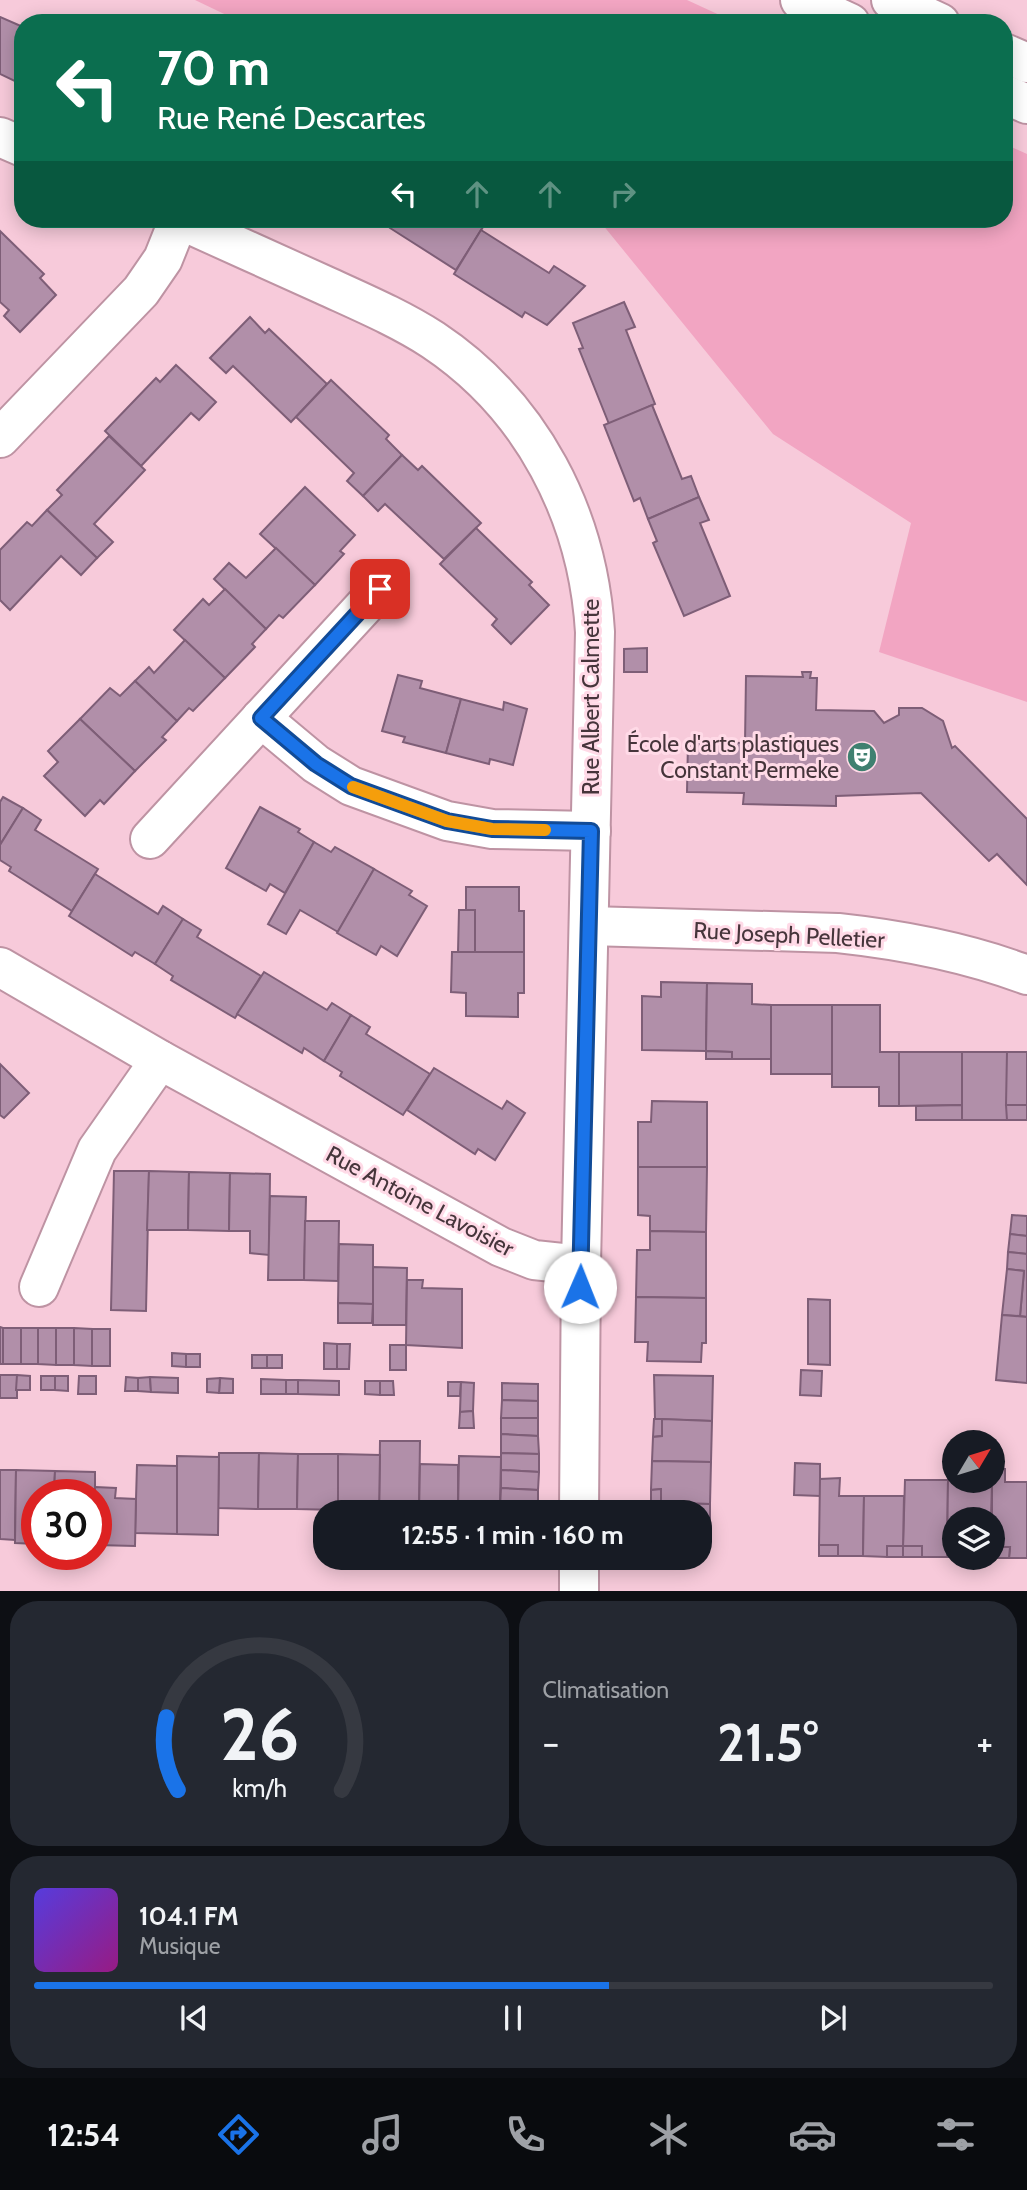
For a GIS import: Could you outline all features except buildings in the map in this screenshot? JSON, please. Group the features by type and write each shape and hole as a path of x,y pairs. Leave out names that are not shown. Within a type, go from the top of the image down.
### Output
{"street":[{"path":"800,0 830,14"},
{"path":"891,0 921,14"},
{"path":"0,438 141,291 163,259 175,228"},
{"name":"Rue Albert Calmette","path":"199,228 379,310 435,341 484,382 521,421 564,494 584,551 595,632 581,1265"},
{"path":"150,839 380,589"},
{"path":"261,718 316,764 351,786 447,821 492,829 591,831"},
{"name":"Rue Joseph Pelletier","path":"589,926 868,936 928,946 1027,975"},
{"name":"Rue Antoine Lavoisier","path":"0,967 160,1060 501,1247 534,1260 581,1265"},
{"path":"39,1287 97,1150 160,1060"},
{"path":"579,1500 581,1265"},
{"path":"579,1570 579,1591"}],"shaded area":[{"path":"195,0 687,0 717,14 224,14"},
{"path":"1013,148 1027,154 1027,702 879,652 911,523 773,434 605,228 1013,228"}],"slow traffic":[{"path":"353,787 447,821 492,829 545,830"}],"place":[{"name":"École d'arts plastiques Constant Permeke","path":"862,757"}],"route":[{"path":"380,589 261,718 316,764 351,786 447,821 492,829 591,831 580,1287"}]}
